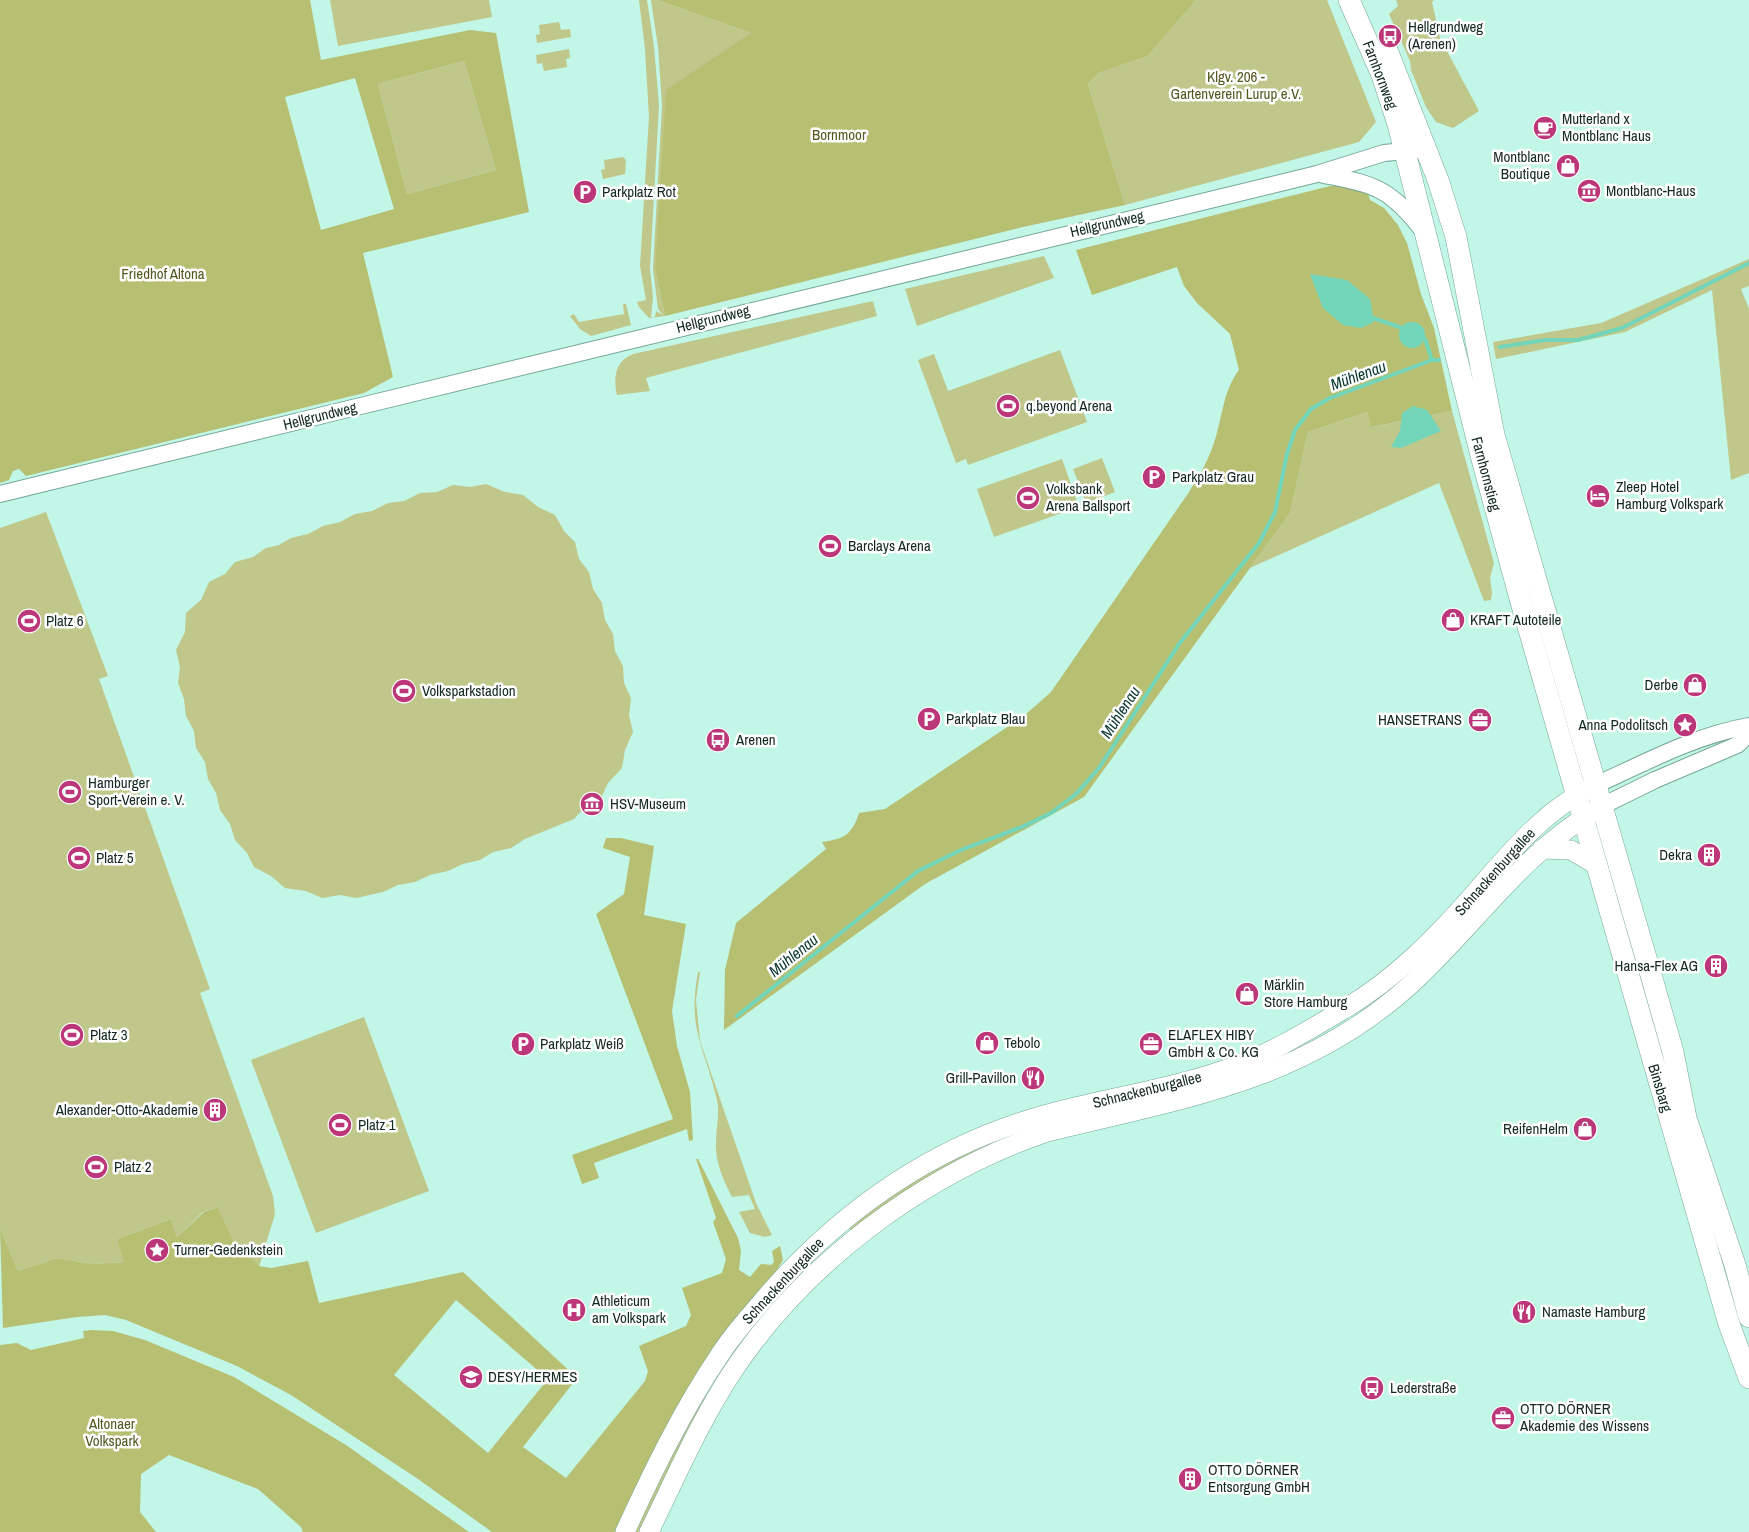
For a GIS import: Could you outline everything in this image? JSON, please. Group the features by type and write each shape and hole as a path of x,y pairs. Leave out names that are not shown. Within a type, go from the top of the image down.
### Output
{"main road":[{"name":"Farnhornweg","path":"1349,0 1389,93 1405,151"},
{"name":"Farnhornweg","path":"1363,0 1402,84 1426,148"},
{"name":"Farnhornstieg","path":"1426,148 1456,237 1494,435 1532,574 1596,785"},
{"name":"Farnhornstieg","path":"1405,151 1483,462 1575,796"},
{"name":"Schnackenburgallee","path":"625,1532 686,1412 736,1331 790,1269 839,1224 882,1190 946,1152 977,1138 1067,1109 1218,1072 1263,1054 1346,1008 1388,980 1412,961 1518,844 1538,825 1575,796 1596,785"},
{"name":"Binsbarg","path":"1596,785 1673,1052 1695,1148 1735,1266 1749,1317"},
{"name":"Binsbarg","path":"1575,796 1729,1324 1749,1378"},
{"name":"Schnackenburgallee","path":"649,1532 720,1393 752,1344 804,1285 879,1222 956,1170 1021,1141 1044,1133 1222,1089 1265,1075 1330,1043 1378,1012 1408,986 1542,849 1582,818 1602,806"},
{"path":"1542,849 1571,850 1595,864"}],"street":[{"name":"Hellgrundweg","path":"0,494 550,361 897,274 1317,174 1384,153 1426,148"},
{"path":"1317,174 1353,180 1380,189 1404,208 1428,238"},
{"name":"Schnackenburgallee","path":"1596,785 1693,744 1732,729 1749,726"},
{"name":"Schnackenburgallee","path":"1602,806 1655,780 1737,745 1749,734"}],"green space":[{"name":"Friedhof Altona","path":"0,0 310,0 321,60 470,30 496,33 529,212 363,253 393,377 364,393 26,476 19,469 13,471 9,480 0,483","holes":["464,61 496,170 407,194 378,84","355,78 394,209 321,230 285,97"]},
{"path":"330,0 489,0 492,17 338,46"},
{"path":"639,0 647,0 654,47 659,105 650,269 653,297 651,317 655,317 656,311 663,315 658,309 653,269 662,105 658,47 651,0 657,0 751,33 655,269 665,316 649,318 637,302 646,300 640,266 649,117 645,49"},
{"name":"Bornmoor","path":"657,0 1196,0 1148,56 1099,73 1088,84 1125,205 1023,227 665,316 655,269 666,90 751,33"},
{"name":"Klgv. 206 - Gartenverein Lurup e.V.","path":"1196,0 1327,0 1376,122 1359,142 1125,205 1088,84 1099,73 1148,56"},
{"path":"1396,0 1434,0 1432,2 1440,38 1479,111 1453,128 1436,122 1426,107 1411,70 1410,61 1389,14 1398,6"},
{"path":"559,22 561,30 570,29 571,37 537,43 536,35 540,34 539,25"},
{"path":"569,49 570,58 566,59 567,67 544,71 542,63 537,64 536,55"},
{"path":"464,61 496,170 407,194 378,84"},
{"path":"623,157 626,160 625,174 603,179 601,170 605,169 604,160"},
{"path":"1330,186 1344,186 1367,191 1370,200 1384,208 1398,225 1407,243 1421,294 1434,328 1452,411 1372,427 1367,412 1308,432 1290,513 1084,797 925,884 724,1030 725,970 736,923 826,849 822,842 846,835 859,813 885,809 1025,715 1051,692 1189,492 1209,456 1217,434 1229,387 1239,370 1230,334 1197,303 1184,286 1177,267 1092,295 1076,250"},
{"path":"1044,256 1054,278 917,326 905,289"},
{"path":"1749,259 1749,286 1741,289 1749,309 1749,473 1731,480 1712,290 1625,332 1496,359 1493,342 1601,323"},
{"path":"873,301 877,316 646,378 650,391 617,395 615,382 617,371 622,361 633,354"},
{"path":"623,304 626,304 631,325 591,336 580,329 570,316 574,314 579,322 624,314"},
{"name":"q.beyond Arena","path":"1060,350 1087,422 968,465 966,459 956,463 918,360 934,354 948,391"},
{"path":"1452,411 1494,563 1490,578 1491,600 1484,601 1439,483 1250,568 1290,513 1308,432 1367,412 1373,427"},
{"path":"1102,458 1115,492 1086,503 1073,469"},
{"name":"Volksbank Arena Ballsport","path":"1062,459 1079,507 994,537 977,489"},
{"name":"Volksparkstadion","path":"486,484 505,492 523,495 538,507 555,515 564,531 575,542 579,559 589,572 593,589 602,603 605,620 613,634 615,651 623,666 624,683 631,698 629,715 633,732 625,750 622,768 608,783 600,800 584,808 574,819 525,839 511,848 493,852 480,860 430,875 415,882 398,885 383,892 356,898 340,895 322,898 306,891 285,888 271,876 254,867 247,853 235,840 230,824 220,810 216,793 208,779 205,762 196,748 194,731 186,716 184,699 178,683 180,667 176,650 185,632 186,613 201,600 209,582 225,574 235,562 253,557 266,548 279,545 291,538 308,534 323,526 340,522 355,514 372,511 388,503 404,501 420,493 437,492 453,485 470,487"},
{"name":"Hamburger Sport-Verein e. V.","path":"46,512 108,676 99,679 210,989 200,993 273,1196 275,1214 259,1267 233,1240 218,1207 203,1212 177,1237 171,1219 117,1239 125,1262 93,1264 57,1258 18,1271 0,1228 0,528"},
{"path":"606,838 621,838 654,846 644,915 686,924 672,1011 677,1046 690,1092 693,1140 689,1141 687,1129 594,1163 599,1178 582,1184 572,1155 673,1119 596,914 624,894 630,857 603,848"},
{"path":"698,972 700,972 696,1000 700,1041 756,1203 772,1235 765,1237 750,1233 739,1212 755,1209 749,1195 732,1197 718,1164 716,1150 717,1100 699,1038 696,1024 695,992"},
{"name":"Platz 1","path":"364,1017 429,1191 316,1233 251,1060"},
{"path":"1339,1022 1262,1067 1044,1126 853,1232 847,1226 886,1195 975,1146"},
{"path":"696,1159 698,1159 738,1238 741,1251 739,1270 750,1277 761,1264 771,1265 774,1262 772,1251 780,1246 783,1260 617,1532 492,1532 418,1479 291,1395 237,1366 126,1320 105,1315 77,1317 3,1328 0,1228 18,1271 57,1258 93,1264 124,1262 117,1239 171,1219 177,1237 204,1212 218,1207 233,1240 259,1266 271,1268 308,1261 319,1303 463,1272 577,1378 523,1447 566,1478 645,1381 648,1371 639,1346 686,1326 691,1315 682,1288 722,1273 726,1259 713,1222 716,1218","holes":["456,1300 548,1379 488,1453 394,1375"]},
{"name":"Altonaer Volkspark","path":"83,1331 113,1331 145,1340 234,1377 346,1445 469,1532 303,1532 301,1527 258,1489 169,1455 141,1474 140,1512 156,1532 0,1532 0,1345 17,1343 31,1350 84,1338"},
{"path":"706,1392 707,1394 643,1532 631,1532"}],"shaded area":[{"path":"1310,274 1347,280 1370,299 1374,322 1361,328 1343,325 1323,308"},
{"path":"1412,322 1421,326 1425,335 1421,344 1412,348 1403,344 1399,335 1403,326"},
{"path":"1413,406 1427,410 1441,431 1401,448 1391,447 1400,431 1402,413"}],"waterway":[{"name":"Mühlenau","path":"1500,347 1545,340 1578,340 1622,328 1749,263"},
{"path":"1373,318 1405,329"},
{"path":"1420,336 1425,339 1432,360"},
{"name":"Mühlenau","path":"737,1016 918,871 961,850 1022,827 1051,813 1076,794 1099,768 1179,644 1259,543 1275,512 1287,454 1295,430 1311,409 1330,398 1432,360 1439,360"}],"place":[{"name":"Hellgrundweg (Arenen)","path":"1390,36"},
{"name":"Mutterland x Montblanc Haus","path":"1545,128"},
{"name":"Montblanc Boutique","path":"1568,166"},
{"name":"Montblanc-Haus","path":"1589,191"},
{"name":"Parkplatz Rot","path":"585,192"},
{"name":"q.beyond Arena","path":"1008,406"},
{"name":"Parkplatz Grau","path":"1154,477"},
{"name":"Zleep Hotel Hamburg Volkspark","path":"1598,496"},
{"name":"Volksbank Arena Ballsport","path":"1028,498"},
{"name":"Barclays Arena","path":"830,546"},
{"name":"KRAFT Autoteile","path":"1453,620"},
{"name":"Platz 6","path":"29,621"},
{"name":"Derbe","path":"1695,685"},
{"name":"Volksparkstadion","path":"404,691"},
{"name":"Parkplatz Blau","path":"929,719"},
{"name":"HANSETRANS","path":"1480,720"},
{"name":"Anna Podolitsch","path":"1685,725"},
{"name":"Arenen","path":"718,740"},
{"name":"Hamburger Sport-Verein e. V.","path":"70,792"},
{"name":"HSV-Museum","path":"592,804"},
{"name":"Dekra","path":"1709,855"},
{"name":"Platz 5","path":"79,858"},
{"name":"Hansa-Flex AG","path":"1716,966"},
{"name":"Märklin Store Hamburg","path":"1247,994"},
{"name":"Platz 3","path":"72,1035"},
{"name":"Tebolo","path":"987,1043"},
{"name":"Parkplatz Weiß","path":"523,1044"},
{"name":"ELAFLEX HIBY GmbH & Co. KG","path":"1151,1044"},
{"name":"Grill-Pavillon","path":"1033,1078"},
{"name":"Alexander-Otto-Akademie","path":"215,1110"},
{"name":"Platz 1","path":"340,1125"},
{"name":"ReifenHelm","path":"1585,1129"},
{"name":"Platz 2","path":"96,1167"},
{"name":"Turner-Gedenkstein","path":"157,1250"},
{"name":"Athleticum am Volkspark","path":"574,1310"},
{"name":"Namaste Hamburg","path":"1524,1312"},
{"name":"DESY/HERMES","path":"471,1377"},
{"name":"Lederstraße","path":"1372,1388"},
{"name":"OTTO DÖRNER Akademie des Wissens","path":"1503,1418"},
{"name":"OTTO DÖRNER Entsorgung GmbH","path":"1190,1479"}]}
